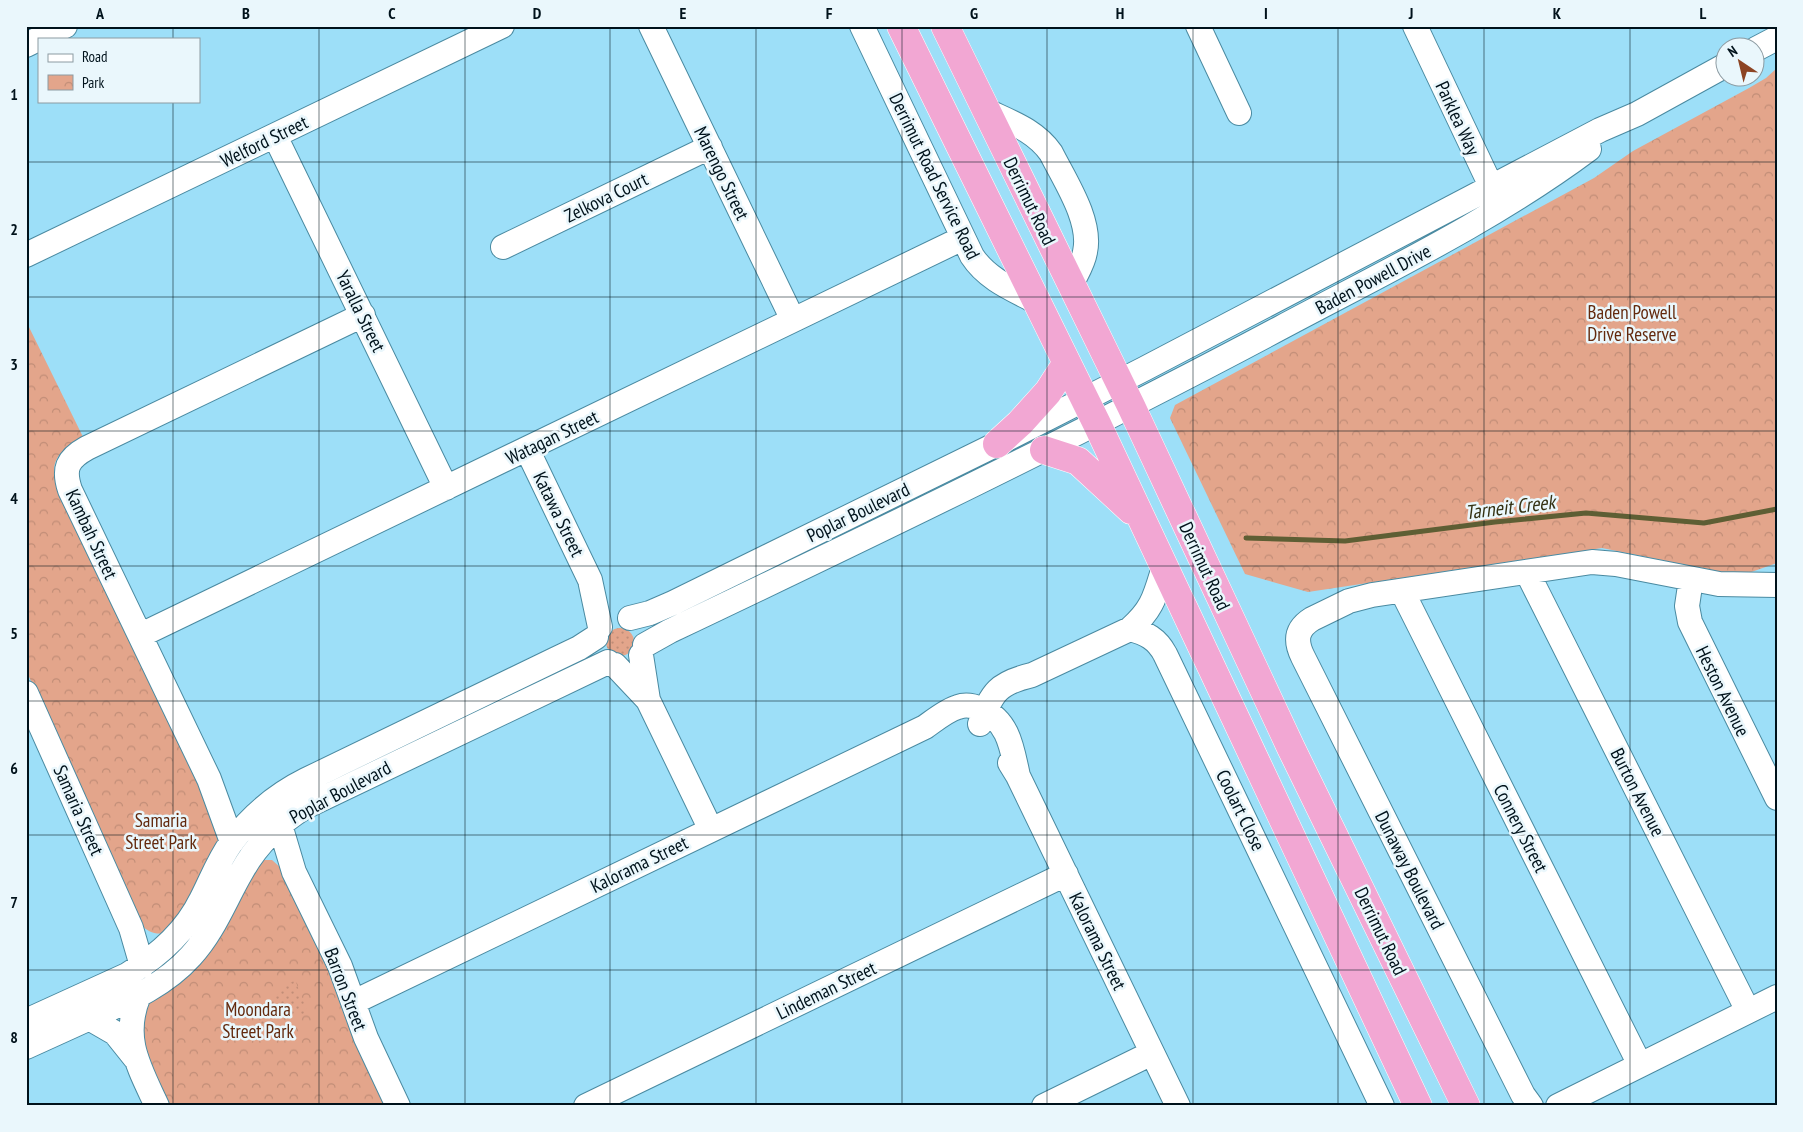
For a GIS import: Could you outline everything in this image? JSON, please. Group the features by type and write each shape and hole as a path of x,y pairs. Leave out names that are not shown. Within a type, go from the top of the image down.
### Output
{"highway":[{"name":"Derrimut Road","path":"902,26 1097,424 1418,1106"},
{"name":"Derrimut Road","path":"944,26 1131,406 1291,748 1466,1106"},
{"path":"997,444 1020,423 1048,392 1066,364"},
{"path":"1044,450 1078,461 1142,519"}],"street":[{"path":"40,38 64,26"},
{"name":"Welford Street","path":"26,255 502,26"},
{"name":"Marengo Street","path":"651,26 793,320"},
{"name":"Derrimut Road Service Road","path":"862,26 977,264 1000,283 1035,300"},
{"path":"1198,26 1239,113"},
{"name":"Parklea Way","path":"1415,26 1496,198"},
{"path":"26,45 38,39"},
{"name":"Baden Powell Drive","path":"1084,400 1496,198 1556,174 1637,114 1716,71"},
{"path":"986,110 1029,131 1045,144 1075,202 1086,228 1086,245 1083,260 1071,285"},
{"name":"Yaralla Street","path":"275,136 446,488"},
{"name":"Zelkova Court","path":"503,247 710,147"},
{"name":"Baden Powell Drive","path":"1097,424 1460,232 1496,198"},
{"name":"Watagan Street","path":"141,635 963,238"},
{"name":"Kambah Street","path":"232,842 220,812 216,795 70,490 67,481 67,469 69,463 78,453 87,448 363,315"},
{"name":"Poplar Boulevard","path":"626,617 650,613 673,603 1084,400"},
{"name":"Poplar Boulevard","path":"643,650 670,631 1097,424"},
{"name":"Katawa Street","path":"527,449 590,580 598,632"},
{"path":"1402,591 1577,564 1603,562 1727,585 1777,585"},
{"path":"986,716 1032,675 1130,629 1144,617 1152,604 1164,567"},
{"name":"Burton Avenue","path":"1528,572 1748,1011"},
{"name":"Heston Avenue","path":"1691,579 1688,606 1690,622 1777,798"},
{"name":"Katawa Street","path":"590,580 626,617"},
{"name":"Dunaway Boulevard","path":"1402,591 1372,595 1349,601 1307,623 1299,631 1298,643 1303,657 1531,1106"},
{"name":"Connery Street","path":"1402,591 1640,1065"},
{"path":"648,700 643,650 645,637 642,629 637,622 626,617 610,618 598,632 596,644 598,651 648,700 711,830"},
{"name":"Coolart Close","path":"1130,629 1143,632 1151,637 1158,643 1165,654 1382,1106"},
{"name":"Poplar Boulevard","path":"26,1021 113,982 142,966 169,945 193,915 212,875 232,842 259,812 280,794 554,660 598,632"},
{"path":"612,663 630,664 643,650"},
{"name":"Poplar Boulevard","path":"26,1047 139,995 167,978 181,966 202,943 222,911 243,869 256,851 289,817 305,807 612,663"},
{"name":"Samaria Street","path":"26,693 132,928 142,966"},
{"name":"Kalorama Street","path":"354,1002 925,727 952,720 986,716 989,730 1018,776 1178,1106"},
{"name":"Kambah Street","path":"216,795 234,809 259,812"},
{"name":"Barron Street","path":"280,825 294,872 340,966 366,1038 398,1106"},
{"name":"Barron Street","path":"256,851 275,856 294,872"},
{"name":"Lindeman Street","path":"586,1106 1066,874"},
{"path":"132,928 169,945"},
{"path":"139,995 130,1026 136,1059 157,1106"},
{"path":"1558,1106 1777,997"},
{"path":"89,1018 115,1032 136,1059"},
{"path":"1044,1106 1152,1054"}],"green space":[{"name":"Baden Powell Drive Reserve","path":"1777,68 1777,563 1740,576 1602,548 1308,592 1245,574 1170,418 1175,405 1594,178 1633,151 1749,88 1766,88 1766,78"},
{"name":"Samaria Street Park","path":"26,321 84,439 63,451 56,461 54,468 57,485 223,832 191,904 166,933 158,934 152,932 140,924 26,670"},
{"path":"620,628 630,632 634,642 630,652 620,656 610,652 606,642 610,632"},
{"name":"Moondara Street Park","path":"261,860 272,860 281,868 327,961 388,1106 167,1106 143,1050 137,1015"},
{"path":"295,980 308,1013 278,1020 252,1041 274,999"}],"waterway":[{"name":"Tarneit Creek","path":"1246,538 1345,541 1495,522 1586,513 1704,523 1777,509"}]}
